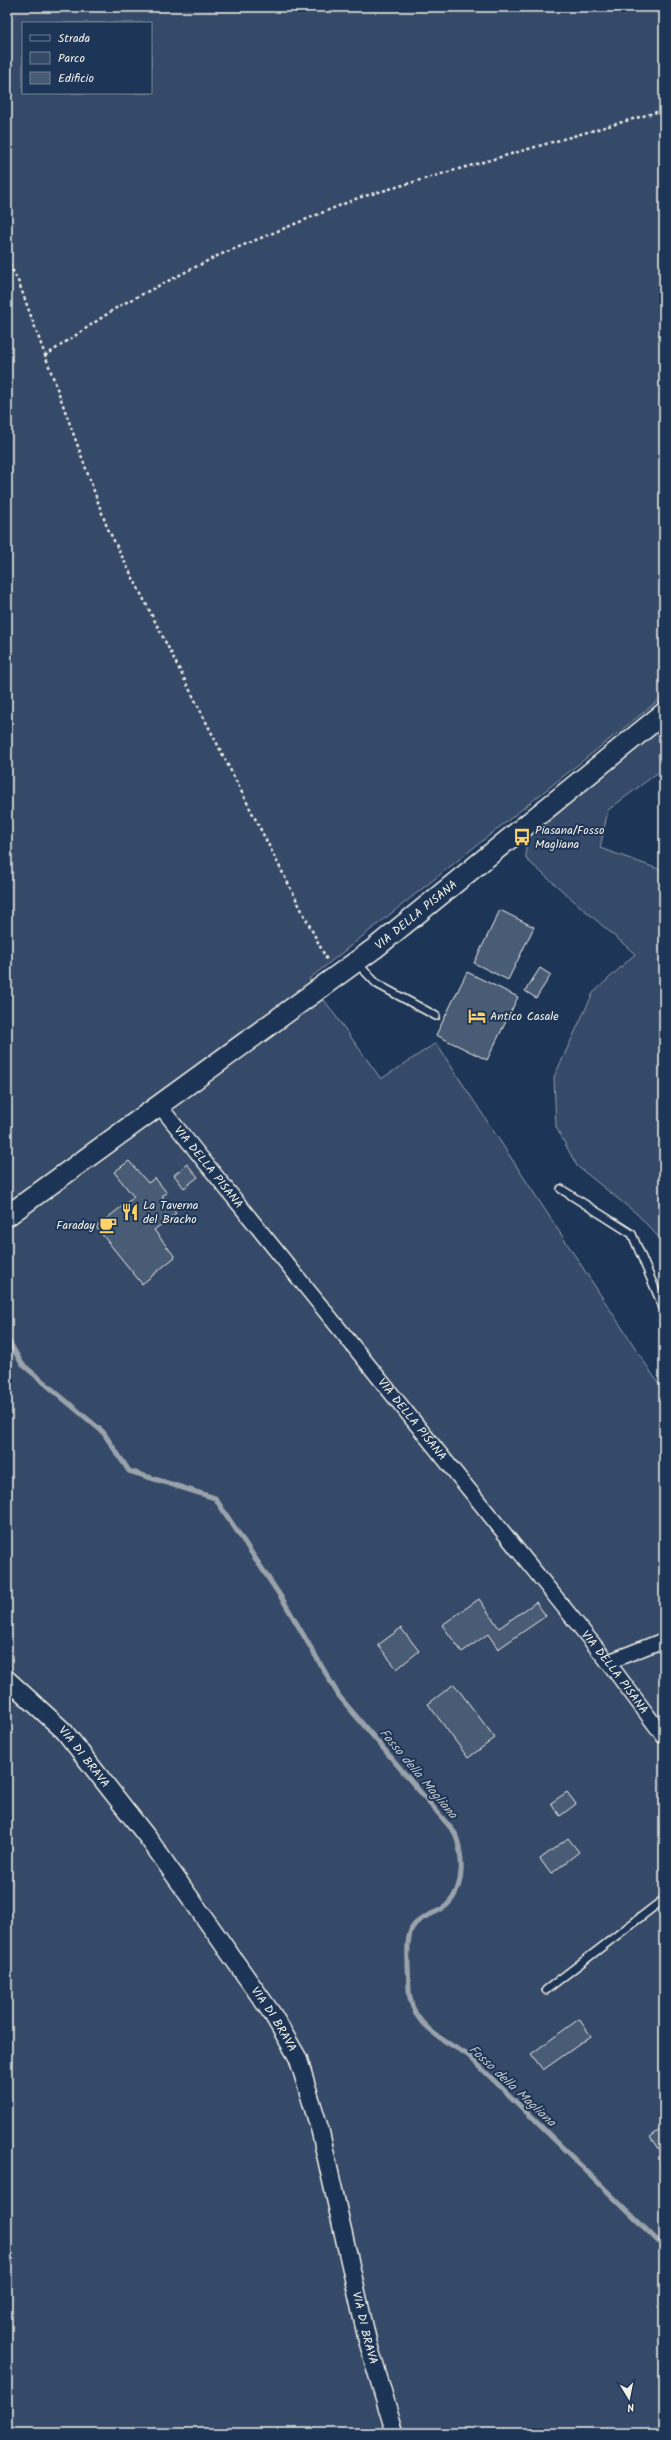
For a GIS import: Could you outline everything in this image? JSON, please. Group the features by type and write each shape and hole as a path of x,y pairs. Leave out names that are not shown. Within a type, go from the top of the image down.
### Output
{"main road":[{"name":"VIA DELLA PISANA","path":"7,1216 158,1104 356,962 664,713"}],"street":[{"name":"VIA DELLA PISANA","path":"158,1104 608,1662 664,1738"},
{"path":"608,1662 664,1640"},
{"name":"VIA DI BRAVA","path":"7,1679 64,1731 148,1838 273,2015 298,2058 320,2130 368,2343 395,2433"}],"lane":[{"path":"356,962 377,984 436,1016"},
{"path":"561,1189 632,1234 664,1310"},
{"path":"546,1990 664,1898"}],"path":[{"path":"45,356 119,306 217,256 358,198 664,110"},
{"path":"7,259 19,284 107,527 325,954 334,977"}],"green space":[{"path":"7,7 664,7 664,696 309,979 381,1079 436,1043 664,1392 664,2433 7,2433"},
{"path":"664,722 664,768 608,810 600,848 664,871 664,1243 637,1214 577,1166 556,1127 554,1077 593,993 635,954 526,859 526,840"}],"building":[{"path":"500,910 534,927 508,980 474,963"},
{"path":"540,968 551,975 536,998 525,991"},
{"name":"Antico Casale","path":"467,972 518,997 487,1060 436,1035"},
{"path":"129,1161 148,1183 155,1178 167,1193 162,1196 176,1213 154,1230 175,1257 142,1284 96,1227 134,1197 114,1172"},
{"path":"187,1164 198,1177 184,1188 174,1175"},
{"path":"479,1599 499,1628 536,1602 546,1616 498,1649 488,1634 462,1652 442,1625"},
{"path":"401,1628 419,1651 397,1669 378,1645"},
{"path":"454,1684 495,1738 468,1758 428,1704"},
{"path":"567,1792 576,1804 560,1816 551,1803"},
{"path":"568,1838 579,1852 551,1874 540,1859"},
{"path":"579,2019 591,2036 543,2070 531,2054"},
{"path":"664,2074 664,2084 659,2078"},
{"path":"664,2127 664,2147 659,2150 650,2137"}],"waterway":[{"name":"Fosso della Magliana","path":"7,1338 22,1364 103,1432 129,1471 215,1498 283,1600 339,1696 455,1833 461,1860 460,1880 457,1889 447,1905 439,1911 424,1917 415,1924 410,1932 408,1942 409,1994 418,2018 441,2039 468,2055 664,2247"}],"place":[{"name":"Piasana/Fosso Magliana","path":"522,837"},
{"name":"Antico Casale","path":"477,1016"},
{"name":"La Taverna del Bracho","path":"130,1212"},
{"name":"Faraday","path":"108,1225"}]}
